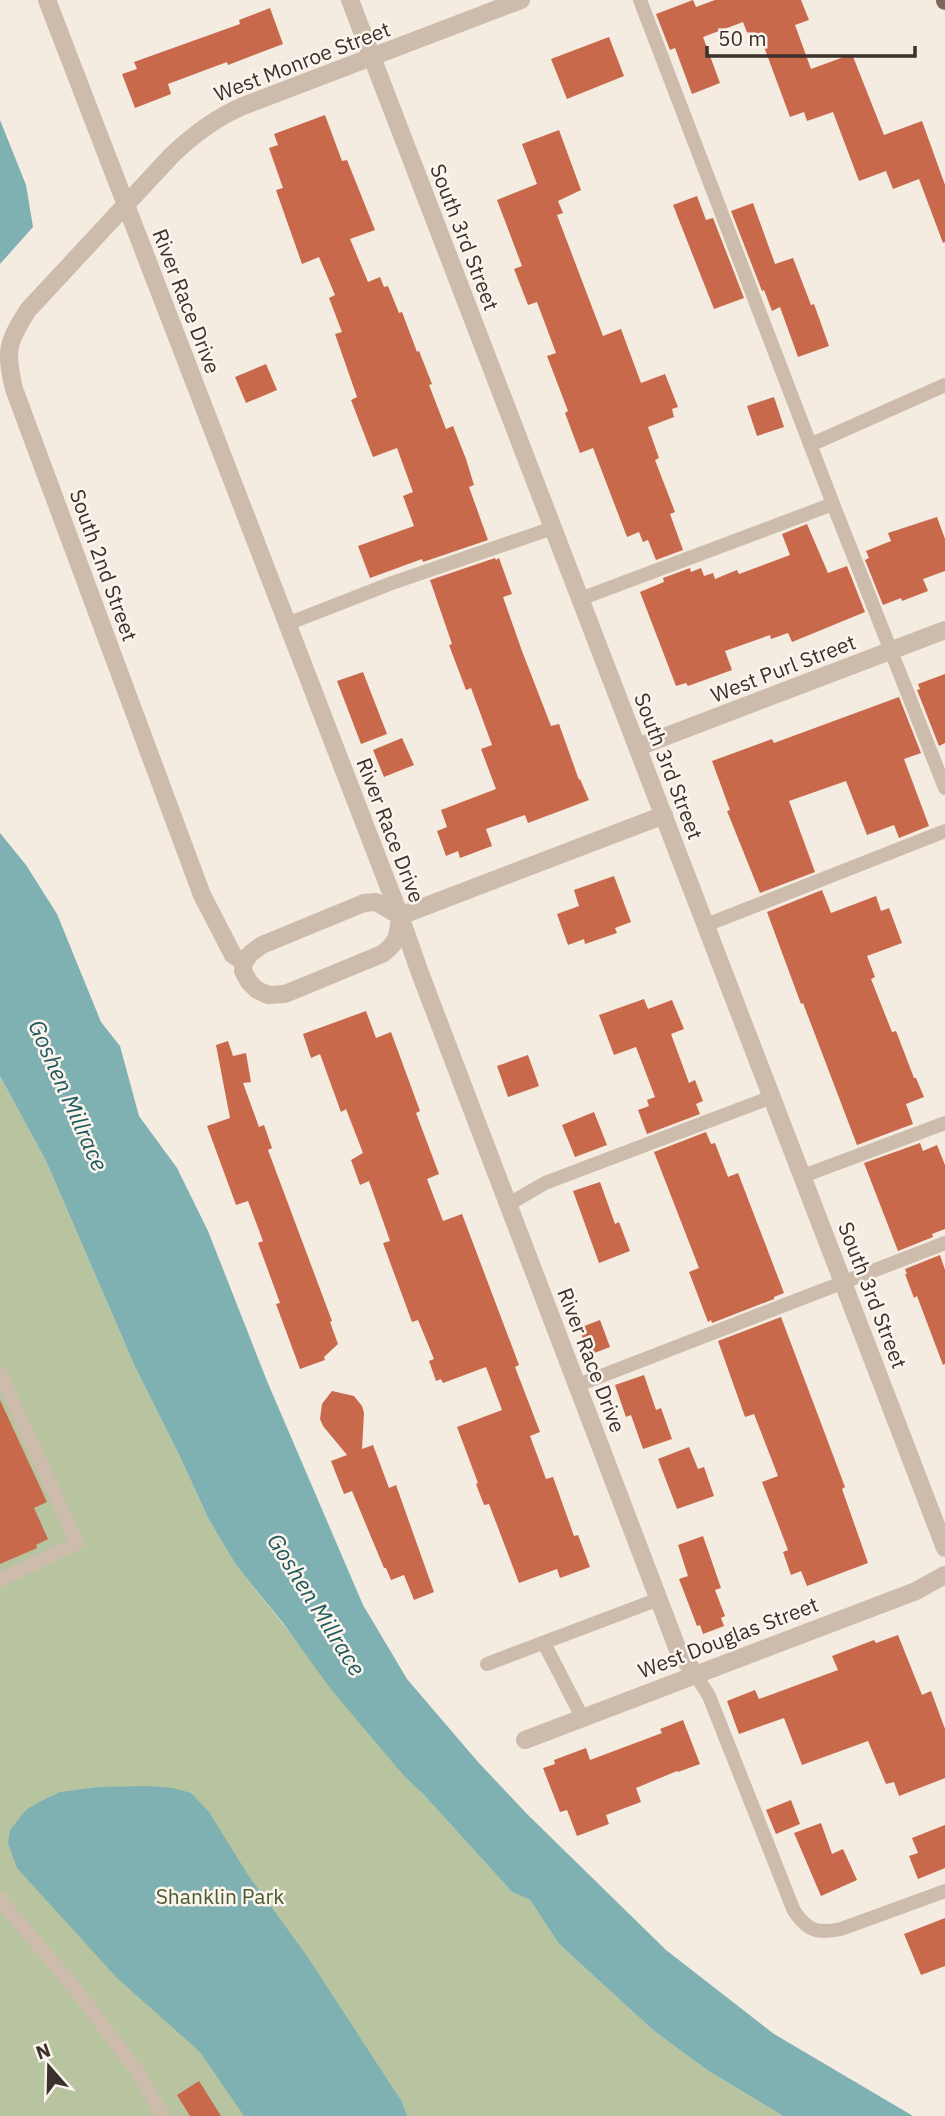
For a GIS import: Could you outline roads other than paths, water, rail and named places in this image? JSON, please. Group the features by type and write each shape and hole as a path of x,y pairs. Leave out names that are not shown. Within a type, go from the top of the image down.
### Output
{"street":[{"name":"River Race Drive","path":"47,0 400,916 678,1650 695,1674"},
{"name":"South 3rd Street","path":"350,0 945,1548"},
{"name":"West Monroe Street","path":"127,205 172,155 193,134 209,123 243,106 521,0"},
{"name":"South 2nd Street","path":"127,205 28,310 8,346 8,365 19,402 202,895 233,955 244,962 243,971 249,982 268,995 285,993 382,954 392,947 398,936 400,916"},
{"name":"West Purl Street","path":"638,747 945,630"},
{"path":"244,962 261,945 365,903 376,902 400,916 664,815"},
{"name":"West Douglas Street","path":"525,1740 916,1591 945,1575"}],"lane":[{"path":"640,0 890,652 945,788"},
{"path":"810,445 945,385"},
{"path":"580,599 833,504"},
{"path":"287,624 392,583 553,528"},
{"path":"706,925 945,831"},
{"path":"509,1204 545,1183 772,1097"},
{"path":"803,1176 945,1123"},
{"path":"578,1385 945,1243"},
{"path":"0,1373 77,1543 0,1580"},
{"path":"487,1664 659,1599"},
{"path":"544,1643 582,1717"},
{"path":"695,1674 709,1696 794,1911 802,1921 813,1930 826,1932 841,1929 945,1891"},
{"path":"2,1903 81,1997 137,2071 163,2116"}],"water":[{"path":"0,120 26,185 33,227 0,264"},
{"name":"Goshen Millrace","path":"0,833 26,865 57,914 101,1022 120,1046 139,1116 177,1168 208,1231 267,1381 363,1605 407,1679 527,1814 666,1950 774,2034 913,2116 783,2116 707,2070 654,2031 559,1944 530,1900 512,1892 404,1776 330,1688 283,1623 236,1565 209,1520 136,1369 46,1161 0,1076"},
{"path":"98,1787 173,1788 191,1793 209,1812 248,1875 307,1956 402,2102 407,2116 244,2116 200,2052 117,1978 17,1868 8,1843 10,1830 26,1810 37,1803 60,1792"}],"park label":[{"name":"Shanklin Park","path":"220,1896"}]}
